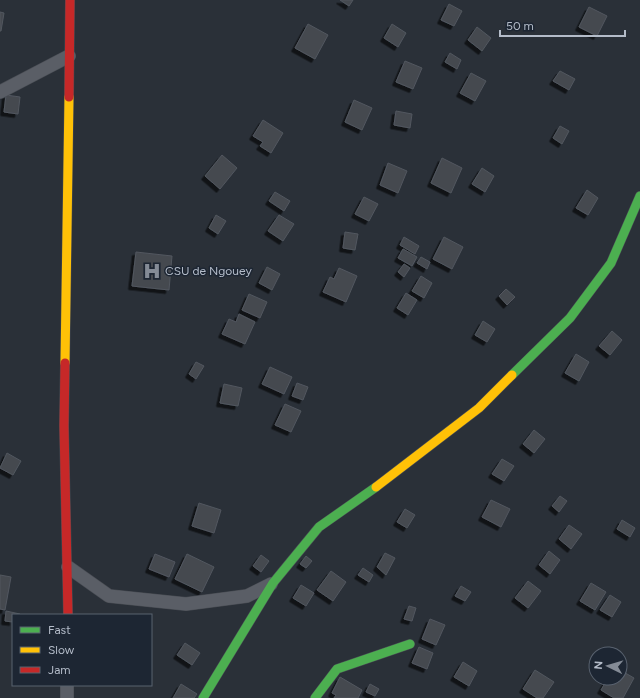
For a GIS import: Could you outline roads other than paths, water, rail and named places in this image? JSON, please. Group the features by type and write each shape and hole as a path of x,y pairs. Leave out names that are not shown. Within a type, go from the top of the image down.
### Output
{"street":[{"path":"68,614 64,426 70,0"},
{"path":"0,92 69,56"},
{"path":"203,698 273,583 319,527 392,476 479,408 570,318 611,263 640,196"},
{"path":"68,567 109,596 186,604 247,596 273,583"},
{"path":"315,698 337,669 410,644"},
{"path":"67,686 67,698"}],"place":[{"name":"CSU de Ngouey","path":"152,271"}]}
